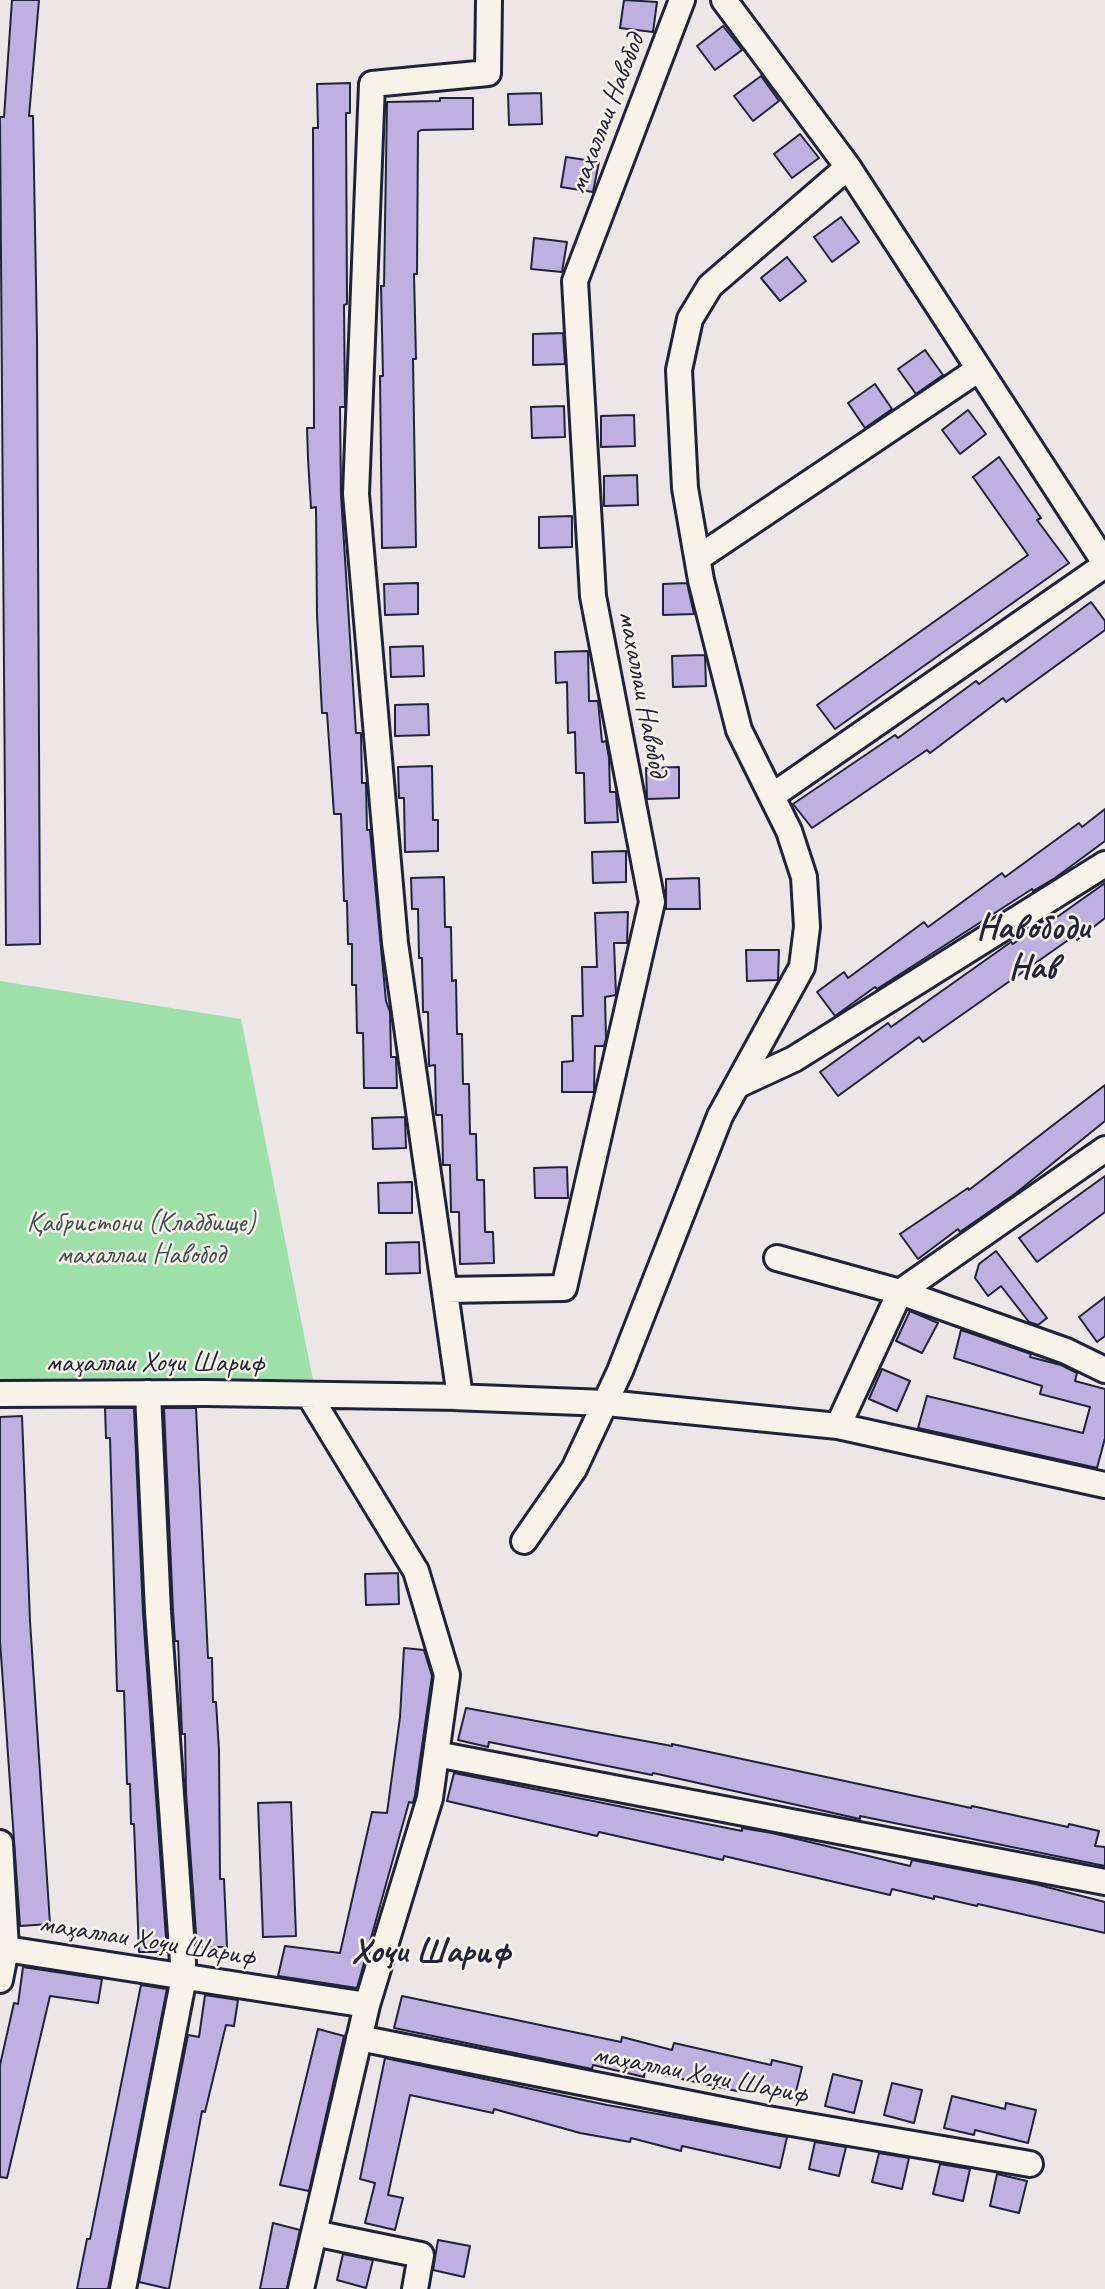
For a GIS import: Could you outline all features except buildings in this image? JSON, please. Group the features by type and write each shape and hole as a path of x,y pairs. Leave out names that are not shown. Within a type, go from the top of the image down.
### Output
{"street":[{"path":"456,1397 445,1290 395,943 356,495 372,84 488,73 489,0"},
{"name":"махаллаи Навобод","path":"445,1290 564,1288 652,902 593,596 575,281 682,0"},
{"path":"724,0 848,167 1105,564 772,796"},
{"path":"524,1541 574,1469 606,1403 680,1224 720,1116 802,967 807,927 804,877 789,831 739,730 698,558 685,488 679,370 690,319 710,286 848,167"},
{"path":"698,558 979,369"},
{"path":"738,1085 794,1059 1105,864"},
{"path":"838,1426 900,1292 1105,1149"},
{"path":"777,1258 900,1292 1066,1351 1105,1370"},
{"path":"123,2289 184,1977 158,1612 148,1393"},
{"name":"маҳаллаи Хоҷи Шариф","path":"0,1394 456,1397 606,1403 838,1426 1105,1485"},
{"path":"301,2289 367,2005 430,1798 447,1675 416,1571 309,1395"},
{"path":"436,1754 1105,1882"},
{"path":"0,1843 3,1948 0,1980"},
{"name":"маҳаллаи Хоҷи Шариф","path":"3,1948 367,2005"},
{"name":"маҳаллаи Хоҷи Шариф","path":"359,2038 762,2118 1030,2164"},
{"path":"314,2233 421,2255 415,2289"}],"green space":[{"name":"Қабристони (Кладбище) махаллаи Навобод","path":"0,981 241,1019 313,1380 0,1380"}],"district":[{"name":"Навободи Нав","path":"1033,949"},
{"name":"Хоҷи Шариф","path":"431,1953"}]}
